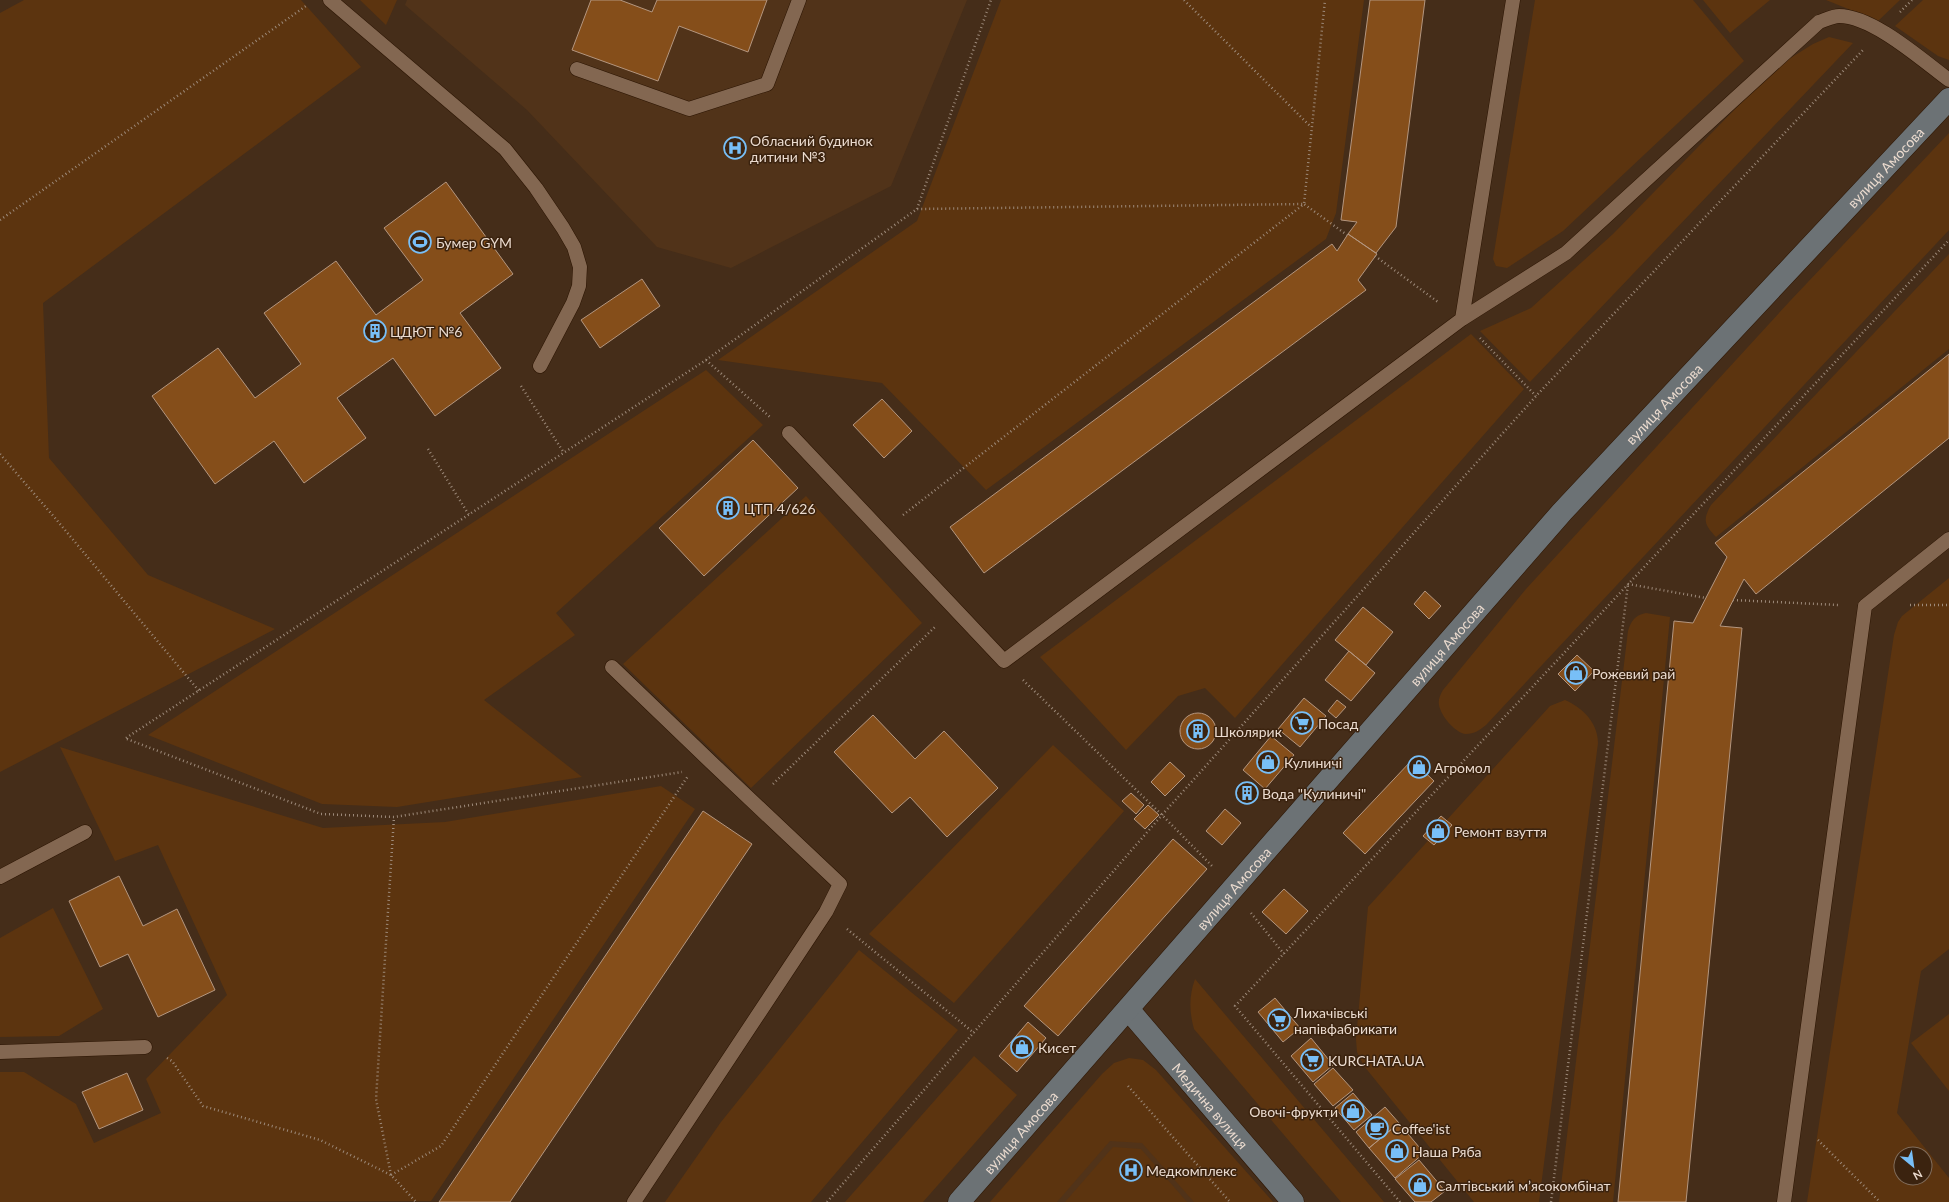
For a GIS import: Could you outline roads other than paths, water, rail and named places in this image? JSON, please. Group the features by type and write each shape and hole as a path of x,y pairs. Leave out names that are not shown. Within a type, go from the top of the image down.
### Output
{"street":[{"name":"вулиця Амосова","path":"959,1202 1562,512 1949,99"},
{"name":"Медична вулиця","path":"1128,1009 1293,1202"}],"lane":[{"path":"330,0 505,149 536,188 574,247 580,267 579,286 573,303 540,366"},
{"path":"577,69 689,109 767,84 799,0"},
{"path":"1462,319 1513,0"},
{"path":"789,433 1004,661 1462,319 1566,253 1819,22 1838,16 1858,18 1882,31 1949,80"},
{"path":"1784,1202 1865,606 1949,539"},
{"path":"612,667 840,884 826,912 634,1202"},
{"path":"0,877 85,832"},
{"path":"0,1052 145,1047"}],"place":[{"name":"Обласний будинок дитини №3","path":"735,148"},
{"name":"Бумер GYM","path":"420,242"},
{"name":"ЦДЮТ №6","path":"375,331"},
{"name":"ЦТП 4/626","path":"728,508"},
{"name":"Рожевий рай","path":"1576,673"},
{"name":"Посад","path":"1302,723"},
{"name":"Школярик","path":"1198,731"},
{"name":"Кулиничі","path":"1268,762"},
{"name":"Агромол","path":"1419,767"},
{"name":"Вода \"Кулиничі\"","path":"1247,793"},
{"name":"Ремонт взуття","path":"1438,831"},
{"name":"Лихачівські напівфабрикати","path":"1279,1020"},
{"name":"Кисет","path":"1022,1047"},
{"name":"KURCHATA.UA","path":"1312,1060"},
{"name":"Овочі-фрукти","path":"1353,1111"},
{"name":"Coffee'ist","path":"1377,1128"},
{"name":"Наша Ряба","path":"1397,1151"},
{"name":"Медкомплекс","path":"1131,1170"},
{"name":"Салтівський мʼясокомбінат","path":"1420,1185"}]}
